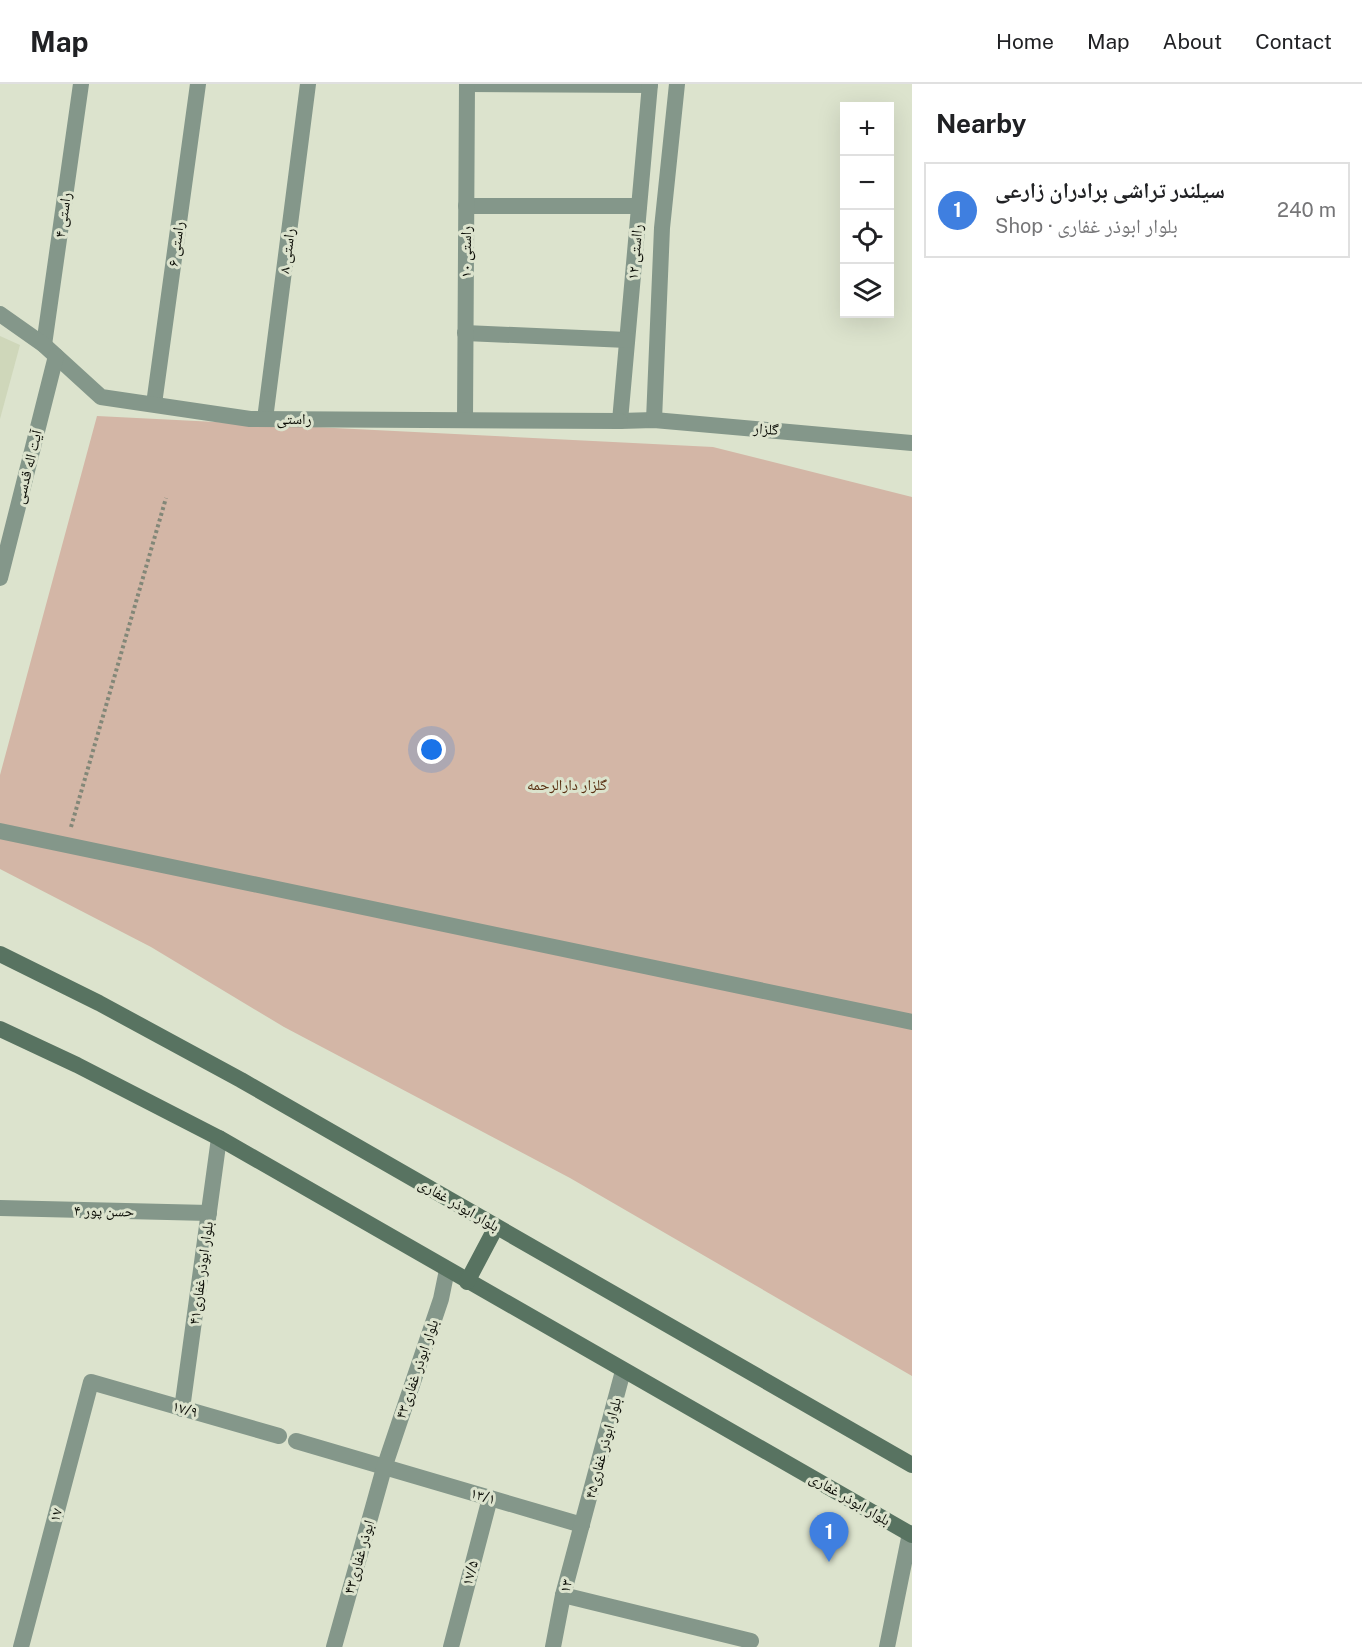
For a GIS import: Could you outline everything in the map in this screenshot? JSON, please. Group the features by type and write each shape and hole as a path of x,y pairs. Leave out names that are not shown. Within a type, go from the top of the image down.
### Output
{"main road":[{"name":"بلوار ابوذر غفاری","path":"0,954 99,1003 231,1074 912,1465"},
{"name":"بلوار ابوذر غفاری","path":"0,1029 77,1065 219,1138 467,1282 911,1534"},
{"path":"467,1282 496,1227"}],"street":[{"name":"راستی ۴","path":"50,351 81,84"},
{"name":"راستی ۶","path":"154,404 198,84"},
{"name":"راستی ۸","path":"265,419 309,84"},
{"path":"467,84 650,84"},
{"name":"راستی ۱۰","path":"465,420 467,84"},
{"name":"۱۲ رااستی","path":"620,421 650,84"},
{"name":"۱۲ رااستی","path":"654,420 662,228 677,84"},
{"path":"466,206 639,206"},
{"name":"راستی","path":"0,314 50,351 101,397 265,419 620,421"},
{"path":"465,333 627,340"},
{"name":"آیت اله قدسی","path":"0,578 50,351"},
{"name":"گلزار","path":"620,421 654,420 912,443"},
{"path":"0,831 912,1022"},
{"name":"بلوار ابوذر غفاری۴۱","path":"182,1409 219,1138"},
{"name":"۴ حسن پور","path":"0,1208 209,1213"},
{"name":"بلوار ابوذر غفاری۴۳","path":"384,1468 441,1299 447,1270"},
{"name":"بلوار ابوذر غفاری۴۵","path":"582,1525 623,1371"},
{"name":"۱۷/۹","path":"91,1382 279,1436"},
{"name":"۱۷","path":"21,1647 91,1382"},
{"path":"296,1441 384,1468"},
{"name":"۱۳/۱","path":"384,1468 582,1525"},
{"name":"۴۳ابوذر غفاری","path":"334,1647 384,1468"},
{"name":"۱۷/۵","path":"451,1647 490,1498"},
{"name":"۱۳","path":"553,1647 563,1594 582,1525"},
{"path":"887,1647 911,1534"},
{"path":"563,1594 751,1641"}],"path":[{"path":"66,844 166,498"}],"shaded area":[{"path":"0,336 20,345 0,419"}],"green space":[{"name":"گلزار دارالرحمه","path":"97,416 713,447 912,497 912,1376 570,1178 284,1027 151,947 0,869 0,775"}],"place":[{"name":"سیلندر تراشی برادران زارعی","path":"829,1562"}]}
